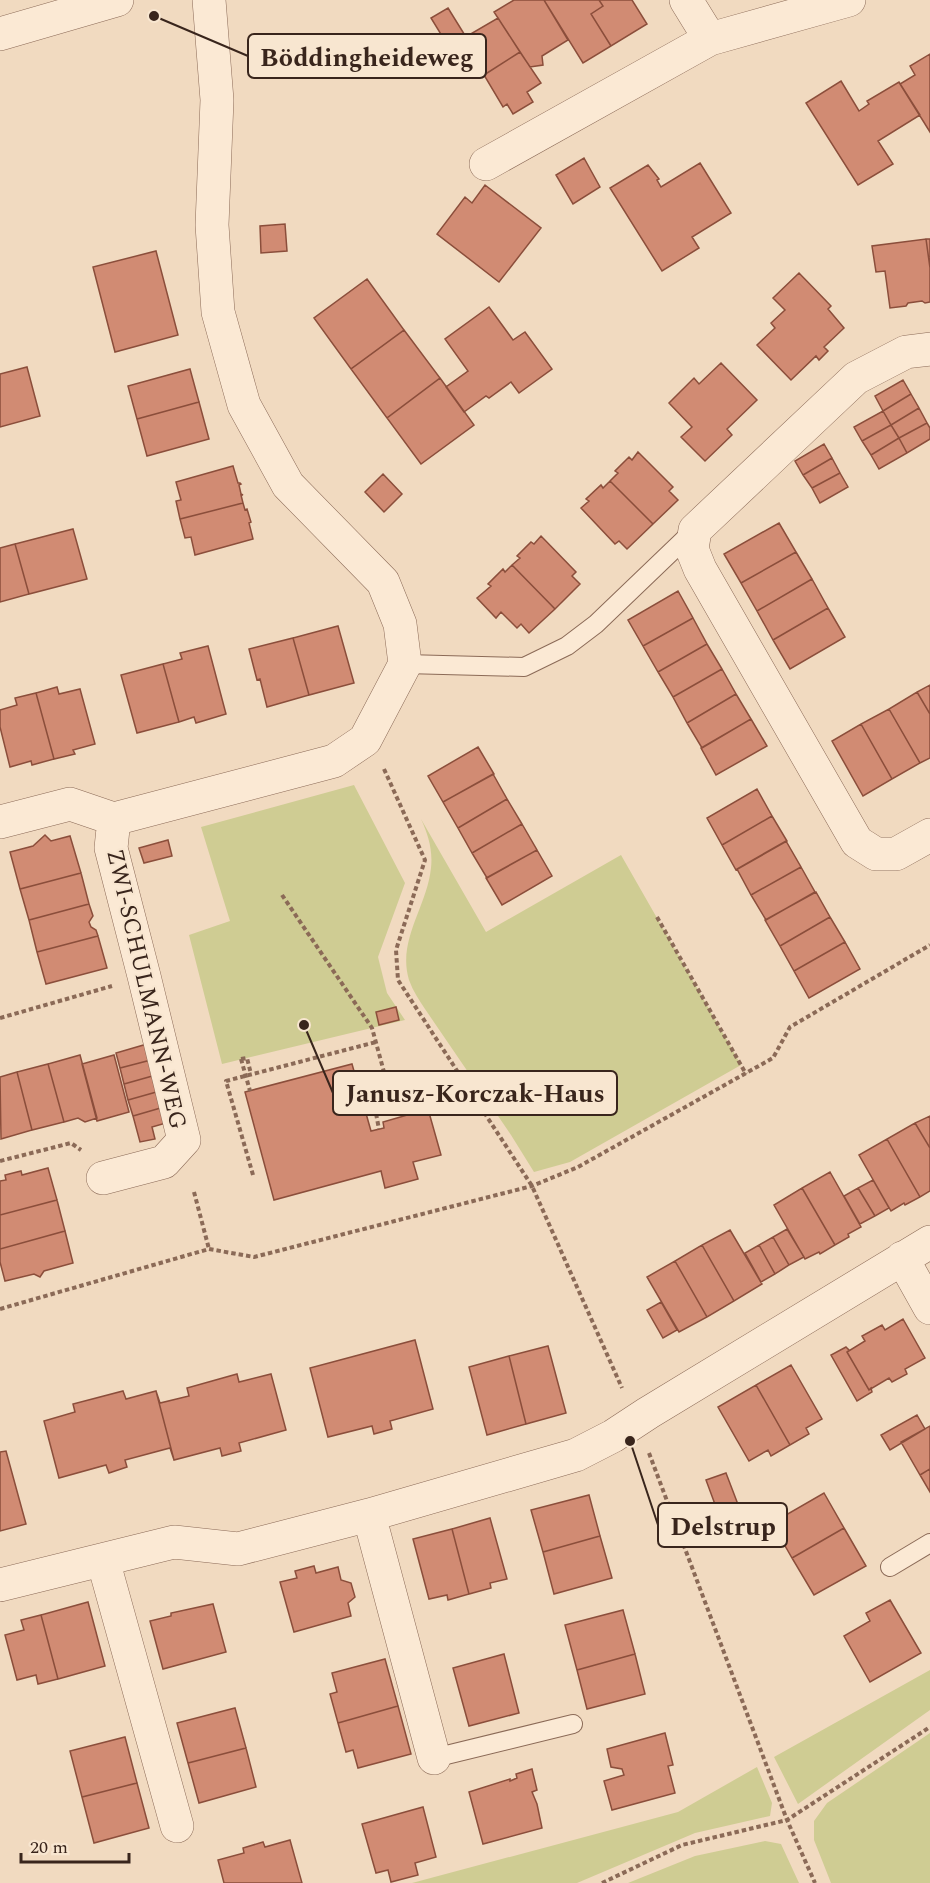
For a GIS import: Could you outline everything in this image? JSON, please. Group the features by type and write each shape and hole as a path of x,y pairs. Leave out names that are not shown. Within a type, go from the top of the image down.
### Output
{"street":[{"path":"0,34 117,0"},
{"path":"209,0 217,100 212,225 219,312 243,405 288,484 383,582 399,624 405,664"},
{"path":"686,0 710,39"},
{"path":"486,164 710,39 849,0"},
{"path":"930,350 906,352 856,378 695,530 692,549 700,569 857,842 876,854 896,854 930,835"},
{"name":"ZWI-SCHULMANN-WEG","path":"0,822 70,804 114,819 334,761 365,740 405,664"},
{"name":"ZWI-SCHULMANN-WEG","path":"103,1178 164,1162 184,1140 111,848 114,819"},
{"path":"0,1585 174,1542 238,1549 369,1515 576,1455 613,1436 930,1242"},
{"path":"902,1258 930,1308"},
{"path":"369,1515 434,1758"},
{"path":"103,1560 177,1826"}],"lane":[{"path":"405,664 524,667 567,646 596,624 695,530"},
{"path":"890,1568 930,1543"},
{"path":"434,1758 573,1724"}],"path":[{"path":"365,740 385,771 425,860 396,950 398,980 532,1186 642,1417 787,1820 815,1883"},
{"path":"282,895 372,1028 390,1094"},
{"path":"657,917 746,1074"},
{"path":"0,1309 209,1249 254,1257 532,1186 578,1167 773,1058 790,1027 930,945"},
{"path":"0,1018 144,976"},
{"path":"254,1175 226,1081 376,1042"},
{"path":"250,1091 242,1059 247,1058 251,1074"},
{"path":"379,1129 373,1098 439,1085 459,1073"},
{"path":"0,1161 71,1143 97,1162 103,1178"},
{"path":"194,1192 209,1249"},
{"path":"602,1883 682,1845 787,1820 930,1727"}],"shaded area":[{"path":"354,785 405,883 378,957 387,993 405,1020 222,1064 189,935 230,921 201,827"},
{"path":"421,819 486,932 621,855 741,1065 570,1162 534,1172 414,992 409,980 406,965 407,951 431,868 429,842"},
{"path":"930,1670 930,1710 798,1804 774,1757"},
{"path":"930,1733 930,1883 831,1883 814,1840 814,1821 827,1803"},
{"path":"757,1767 772,1803 770,1816 695,1833 577,1883 412,1883 678,1812"},
{"path":"765,1841 781,1844 799,1883 628,1883 695,1856"}],"building":[{"path":"514,0 544,0 568,40 542,56 543,65 530,67 494,12"},
{"path":"544,0 599,0 603,6 591,14 611,46 583,63"},
{"path":"599,0 632,0 647,24 611,46 591,14 603,6"},
{"path":"448,8 466,37 462,39 477,64 464,72 431,18"},
{"path":"498,18 520,52 484,75 462,39"},
{"path":"520,52 541,83 527,92 533,102 513,114 507,104 503,107 484,75"},
{"path":"930,54 930,132 900,84 915,75 910,66"},
{"path":"841,81 859,111 869,104 867,101 899,82 920,115 878,141 893,164 858,185 806,103"},
{"path":"584,158 600,187 573,204 556,175"},
{"path":"700,163 731,213 692,237 699,248 662,271 610,188 648,165 659,179 657,180 661,187"},
{"path":"485,185 541,228 499,282 437,234 465,197 472,203"},
{"path":"285,224 287,251 261,253 260,226"},
{"path":"926,239 930,268 930,302 908,303 906,306 890,308 885,271 876,272 872,246"},
{"path":"926,239 930,239 930,268"},
{"path":"156,251 178,335 115,352 93,267"},
{"path":"799,273 831,306 828,309 844,328 824,347 828,351 819,360 816,356 791,380 757,345 775,328 771,323 785,310 773,298"},
{"path":"367,279 404,330 351,369 314,318"},
{"path":"489,307 513,340 525,332 552,369 519,393 511,382 464,412 446,387 468,371 445,339"},
{"path":"404,330 440,378 387,418 351,369"},
{"path":"721,363 757,400 727,429 732,435 705,461 681,437 692,427 669,403 694,378 699,384"},
{"path":"27,367 40,416 0,427 0,374"},
{"path":"190,369 199,402 137,419 128,386"},
{"path":"440,378 474,425 421,464 387,418"},
{"path":"903,380 911,394 883,411 875,396"},
{"path":"911,394 919,408 891,425 883,411"},
{"path":"199,402 209,439 147,456 137,419"},
{"path":"919,408 927,423 899,438 891,425"},
{"path":"883,411 891,425 862,441 854,427"},
{"path":"927,423 930,428 930,439 907,453 899,438"},
{"path":"891,425 899,438 871,455 862,441"},
{"path":"899,438 907,453 879,469 871,455"},
{"path":"824,444 832,458 803,475 795,461"},
{"path":"638,452 673,487 669,491 678,500 653,524 610,481 618,473 615,471 629,457 632,460"},
{"path":"832,458 840,473 812,488 803,475"},
{"path":"233,466 238,483 241,484 239,485 243,503 180,519 176,501 181,500 176,482"},
{"path":"840,473 848,487 820,503 812,488"},
{"path":"383,474 402,494 384,512 365,492"},
{"path":"610,481 653,524 627,549 619,541 615,544 581,508 589,501 586,499 601,485 603,488"},
{"path":"243,503 251,522 249,523 253,539 195,555 191,537 185,538 180,519"},
{"path":"779,523 796,552 741,583 724,554"},
{"path":"73,529 87,579 29,594 15,544"},
{"path":"541,536 576,572 572,576 580,584 555,609 512,565 520,558 517,556 531,542 534,544"},
{"path":"15,544 29,594 0,602 0,548"},
{"path":"796,552 812,579 757,611 741,583"},
{"path":"512,565 555,609 529,633 521,624 517,628 501,612 496,618 477,598 491,586 488,584 503,569 505,572"},
{"path":"812,579 828,608 773,640 757,611"},
{"path":"678,591 693,618 643,646 628,620"},
{"path":"828,608 845,637 790,669 773,640"},
{"path":"693,618 707,644 658,672 643,646"},
{"path":"338,626 354,683 309,695 293,638"},
{"path":"293,638 309,695 267,707 249,649"},
{"path":"707,644 722,669 673,697 658,672"},
{"path":"208,646 226,714 196,723 194,717 179,722 163,664 182,659 180,653"},
{"path":"163,664 179,722 137,733 121,675"},
{"path":"722,669 736,694 687,723 673,697"},
{"path":"930,685 930,714 917,692"},
{"path":"57,687 59,694 80,689 95,744 73,750 75,754 54,759 36,693"},
{"path":"917,692 930,714 930,758 920,763 889,709"},
{"path":"36,693 54,759 32,765 31,761 10,767 0,727 0,710 17,705 15,698"},
{"path":"736,694 751,719 702,748 687,723"},
{"path":"889,709 920,763 892,779 861,724"},
{"path":"751,719 767,746 716,775 701,748"},
{"path":"861,724 892,779 863,796 832,741"},
{"path":"478,747 494,774 443,802 428,776"},
{"path":"493,774 507,799 458,828 443,802"},
{"path":"757,789 772,816 722,845 707,818"},
{"path":"507,799 522,824 472,853 458,828"},
{"path":"772,816 787,841 736,870 722,845"},
{"path":"522,824 537,850 487,878 472,853"},
{"path":"45,835 51,841 70,836 81,873 20,889 10,852 33,846"},
{"path":"168,840 172,856 144,863 139,848"},
{"path":"786,841 801,867 751,895 737,869"},
{"path":"537,850 552,876 502,905 486,878"},
{"path":"801,867 815,892 766,920 751,895"},
{"path":"81,873 89,904 29,920 20,889"},
{"path":"816,892 830,917 780,946 765,920"},
{"path":"89,904 93,916 89,922 98,936 37,952 29,920"},
{"path":"830,917 845,942 794,971 780,946"},
{"path":"98,936 107,968 46,984 37,952"},
{"path":"845,942 860,969 809,998 794,971"},
{"path":"396,1007 399,1020 379,1025 376,1012"},
{"path":"147,1044 151,1060 120,1068 116,1053"},
{"path":"80,1055 97,1118 85,1122 78,1118 64,1122 48,1064"},
{"path":"114,1055 129,1112 97,1121 82,1064"},
{"path":"151,1060 156,1075 124,1084 120,1068"},
{"path":"48,1064 64,1122 32,1130 17,1072"},
{"path":"352,1064 371,1131 384,1128 383,1122 428,1109 441,1155 413,1162 418,1179 385,1188 381,1171 274,1200 245,1092"},
{"path":"17,1072 32,1130 1,1139 0,1077"},
{"path":"156,1075 160,1091 128,1100 124,1084"},
{"path":"160,1091 164,1107 133,1116 128,1100"},
{"path":"164,1107 166,1123 152,1127 155,1139 140,1142 133,1116"},
{"path":"930,1116 930,1148 915,1123"},
{"path":"915,1123 930,1148 930,1191 920,1197 887,1139"},
{"path":"887,1139 920,1197 891,1211 859,1155"},
{"path":"48,1168 57,1200 0,1215 0,1181 6,1180 5,1175 21,1171 22,1175"},
{"path":"830,1172 861,1227 835,1245 802,1188"},
{"path":"873,1180 889,1208 875,1216 858,1188"},
{"path":"802,1188 835,1245 820,1254 819,1252 805,1259 774,1205"},
{"path":"858,1188 875,1216 860,1224 844,1196"},
{"path":"57,1200 65,1231 0,1249 0,1215"},
{"path":"787,1229 804,1257 789,1265 773,1237"},
{"path":"730,1230 762,1284 734,1301 702,1245"},
{"path":"65,1231 73,1263 44,1271 40,1277 34,1274 5,1281 0,1262 0,1249"},
{"path":"773,1237 789,1265 775,1274 759,1245"},
{"path":"702,1245 734,1301 707,1317 675,1261"},
{"path":"759,1245 775,1274 761,1282 745,1253"},
{"path":"675,1261 707,1317 679,1332 647,1277"},
{"path":"661,1302 677,1330 663,1338 647,1310"},
{"path":"903,1319 925,1358 905,1369 907,1374 892,1382 889,1378 869,1390 847,1352 865,1341 862,1336 882,1325 885,1330"},
{"path":"415,1340 433,1409 390,1421 392,1429 374,1434 372,1426 328,1437 310,1368"},
{"path":"548,1346 566,1413 526,1424 509,1356"},
{"path":"846,1347 872,1392 857,1401 831,1355"},
{"path":"509,1356 526,1424 487,1435 469,1367"},
{"path":"791,1365 822,1419 806,1428 809,1434 790,1445 756,1385"},
{"path":"237,1374 239,1382 271,1374 286,1430 239,1443 241,1451 222,1456 220,1448 174,1460 156,1391 160,1403 189,1396 187,1388"},
{"path":"756,1385 790,1445 771,1456 768,1450 749,1461 718,1407"},
{"path":"123,1391 126,1399 156,1391 174,1460 170,1448 125,1460 127,1467 109,1473 106,1465 59,1478 44,1421 75,1412 73,1404"},
{"path":"917,1415 925,1429 890,1450 881,1435"},
{"path":"930,1426 930,1469 920,1475 901,1442"},
{"path":"6,1451 26,1524 0,1531 0,1452"},
{"path":"930,1469 930,1492 920,1475"},
{"path":"726,1473 742,1515 723,1526 706,1480"},
{"path":"824,1493 844,1528 792,1558 772,1523"},
{"path":"589,1495 600,1536 543,1552 531,1510"},
{"path":"490,1518 507,1579 490,1583 491,1588 469,1594 452,1529"},
{"path":"844,1528 866,1566 814,1595 792,1558"},
{"path":"452,1529 469,1594 448,1600 447,1595 429,1599 413,1539"},
{"path":"600,1536 612,1578 554,1594 543,1552"},
{"path":"314,1566 316,1573 338,1567 341,1580 351,1583 355,1597 348,1603 351,1616 294,1632 280,1582 297,1578 295,1571"},
{"path":"890,1600 921,1653 870,1682 844,1636 870,1621 866,1613"},
{"path":"88,1602 105,1666 58,1679 41,1615"},
{"path":"213,1604 226,1652 163,1669 150,1621 171,1616 171,1613"},
{"path":"623,1610 635,1654 577,1670 565,1625"},
{"path":"41,1615 58,1679 38,1684 36,1675 17,1680 5,1635 24,1630 21,1620"},
{"path":"504,1654 519,1713 469,1726 453,1668"},
{"path":"635,1654 645,1694 587,1709 577,1670"},
{"path":"385,1659 398,1706 338,1723 330,1694 337,1692 332,1673"},
{"path":"398,1706 411,1754 358,1768 353,1750 346,1752 338,1723"},
{"path":"235,1708 246,1748 188,1763 177,1723"},
{"path":"665,1733 673,1765 668,1766 675,1793 612,1810 604,1781 624,1775 622,1769 611,1767 607,1749"},
{"path":"125,1737 137,1783 82,1797 70,1751"},
{"path":"246,1748 256,1787 199,1803 188,1763"},
{"path":"532,1769 537,1790 532,1792 542,1828 483,1844 469,1792 510,1779 510,1781 517,1778 516,1774"},
{"path":"137,1783 149,1828 94,1843 82,1797"},
{"path":"423,1807 436,1857 415,1863 418,1875 391,1882 388,1870 376,1873 362,1824"},
{"path":"290,1840 302,1883 224,1883 218,1860 244,1853 243,1848 263,1842 265,1847"}],"place":[{"name":"Böddingheideweg","path":"154,16"},
{"name":"Janusz-Korczak-Haus","path":"304,1025"},
{"name":"Delstrup","path":"630,1441"}]}
